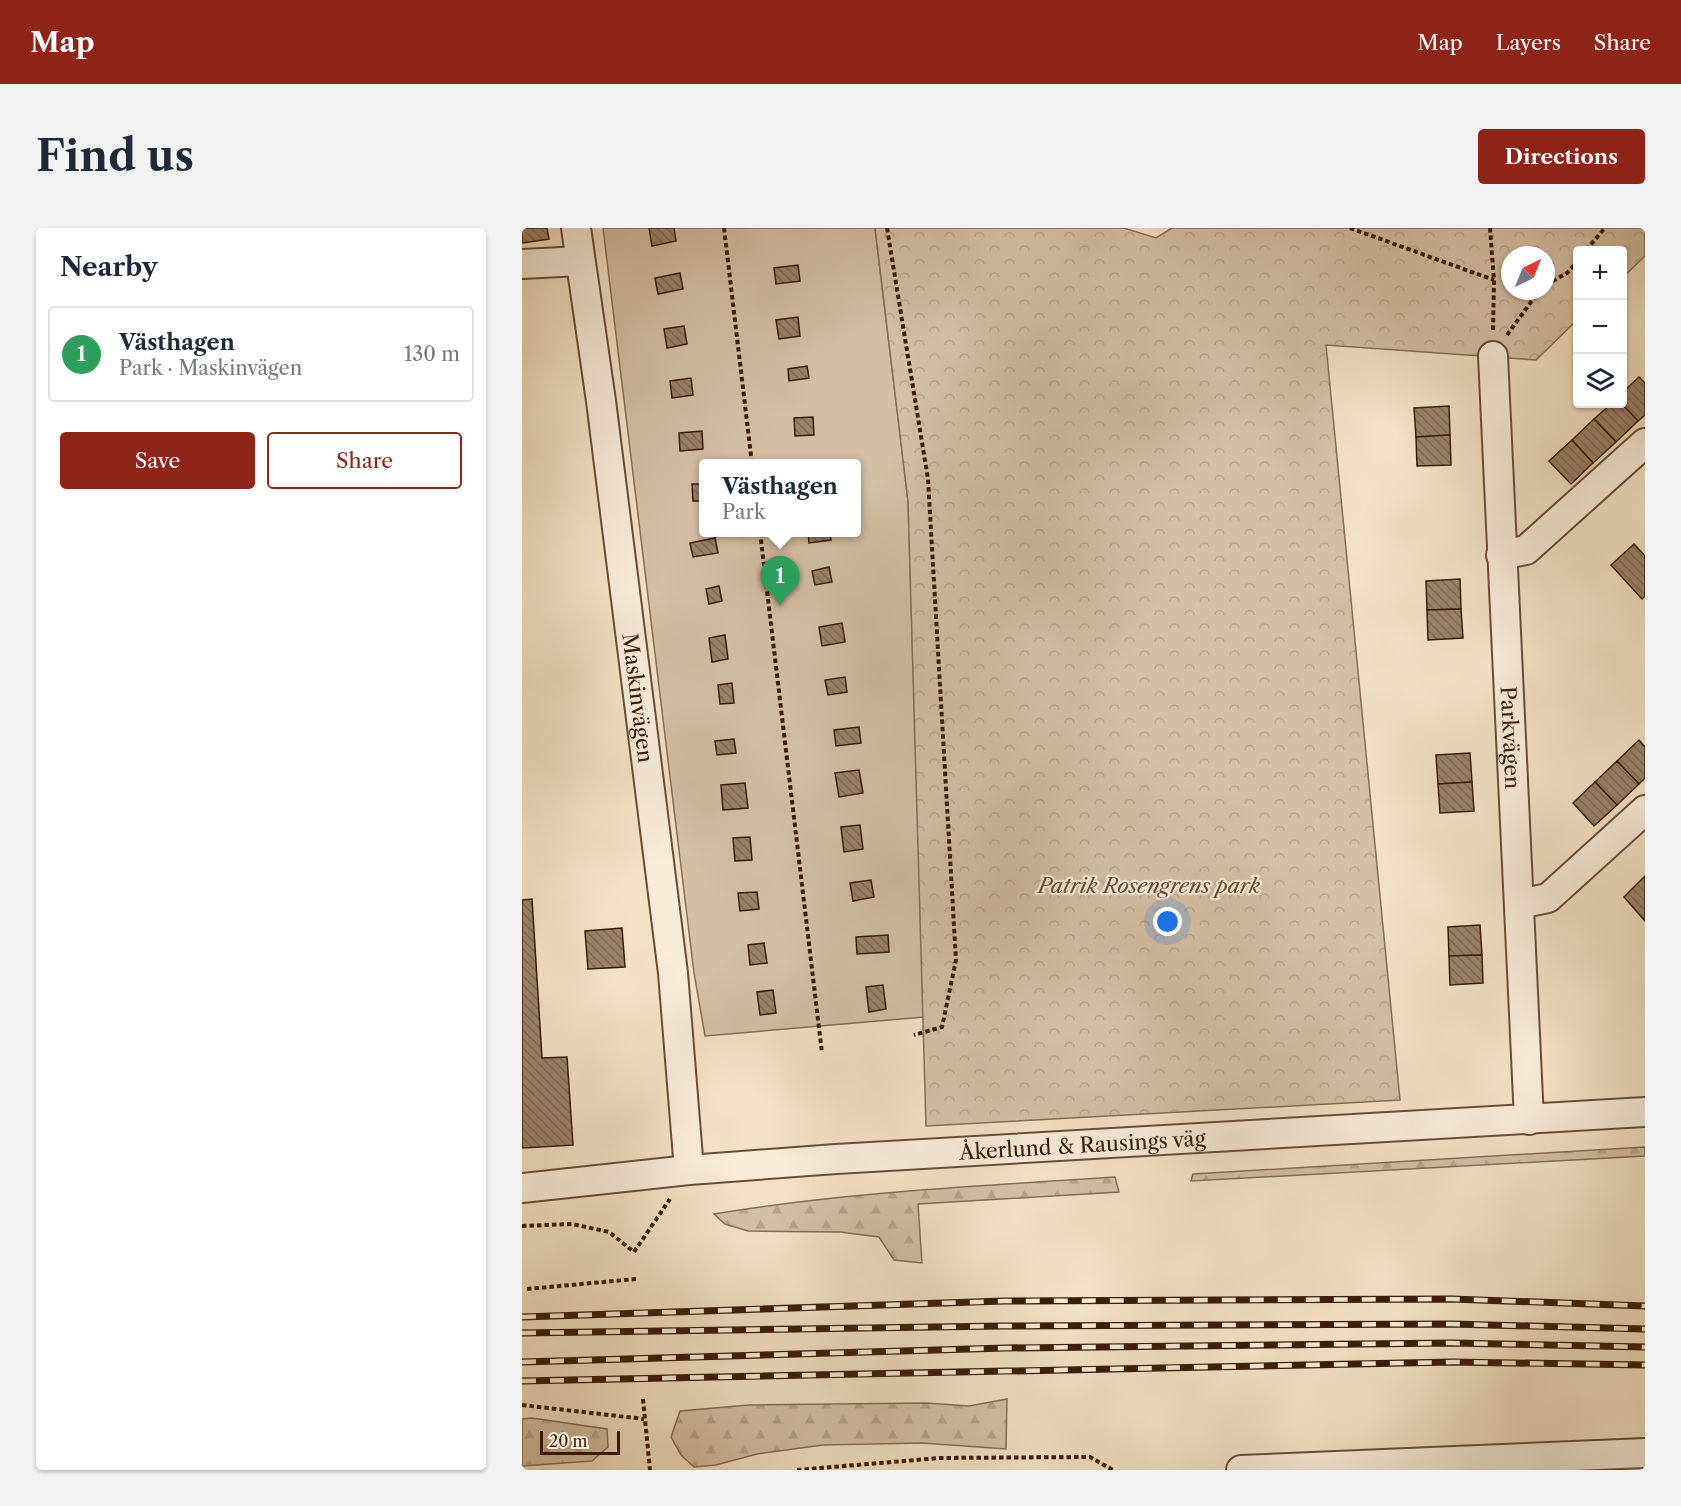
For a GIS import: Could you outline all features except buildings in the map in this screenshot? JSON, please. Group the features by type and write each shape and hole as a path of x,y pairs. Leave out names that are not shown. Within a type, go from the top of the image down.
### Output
{"street":[{"name":"Maskinvägen","path":"576,228 673,973 689,1170"},
{"path":"522,264 580,261"},
{"name":"Parkvägen","path":"1493,356 1529,1120"},
{"path":"1501,555 1526,550 1645,443"},
{"path":"1519,904 1548,898 1645,810"},
{"name":"Åkerlund & Rausings väg","path":"522,1188 689,1170 848,1158 1645,1112"},
{"path":"1241,1470 1645,1454"}],"path":[{"path":"724,228 751,459"},
{"path":"887,228 928,479 956,960 942,1027 914,1035"},
{"path":"1350,228 1494,279"},
{"path":"1490,228 1494,279 1493,356"},
{"path":"1589,246 1605,228"},
{"path":"1555,280 1573,266"},
{"path":"1493,356 1533,300"},
{"path":"761,537 822,1053"},
{"path":"522,1226 572,1224 609,1232 634,1252 672,1196"},
{"path":"527,1289 636,1279"},
{"path":"643,1399 650,1470"},
{"path":"522,1405 644,1419"},
{"path":"798,1470 939,1458 1090,1457 1113,1470"}],"green space":[{"path":"603,228 875,228 908,501 924,1017 705,1036 694,973"},
{"name":"Patrik Rosengrens park","path":"875,228 1124,228 1156,238 1172,228 1645,228 1645,256 1627,273 1627,246 1573,246 1573,324 1536,360 1326,345 1400,1100 926,1126 908,501"},
{"path":"1645,1147 1645,1156 1191,1181 1193,1174"},
{"path":"1115,1177 1119,1192 918,1204 922,1263 894,1260 879,1237 840,1232 748,1231 725,1224 714,1214 864,1195"},
{"path":"1007,1399 1006,1449 922,1443 823,1445 757,1454 716,1465 694,1467 681,1455 671,1437 680,1411 749,1405 926,1403 969,1406"},
{"path":"532,1418 607,1429 608,1447 592,1461 522,1466 522,1419"}],"railway":[{"path":"522,1317 1004,1301 1452,1299 1645,1306"},
{"path":"522,1333 1003,1326 1452,1324 1645,1329"},
{"path":"522,1362 1005,1348 1452,1343 1645,1347"},
{"path":"522,1381 1452,1362 1645,1365"}],"place":[{"name":"Västhagen","path":"780,606"}]}
